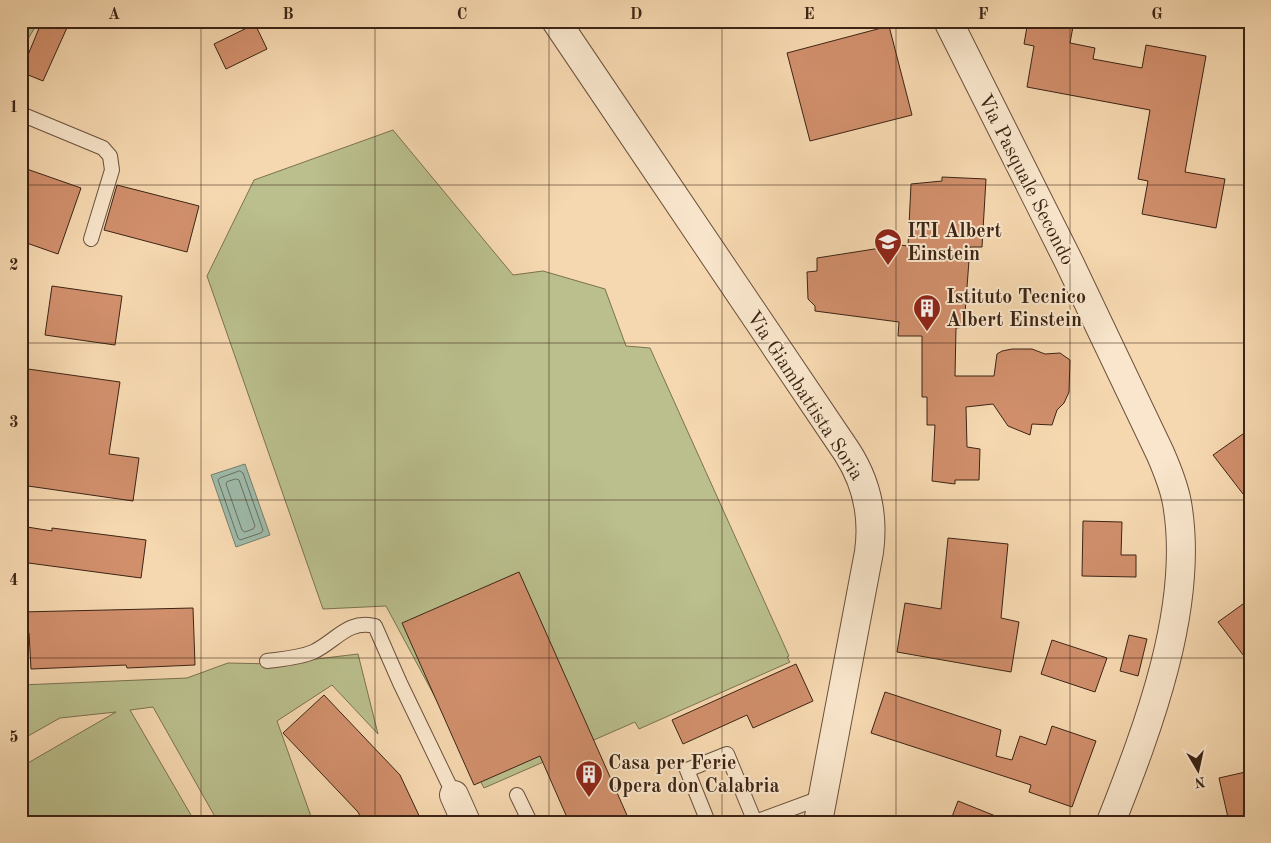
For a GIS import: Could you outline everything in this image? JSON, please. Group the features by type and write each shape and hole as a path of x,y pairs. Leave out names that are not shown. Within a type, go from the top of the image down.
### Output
{"street":[{"name":"Via Giambattista Soria","path":"556,21 847,452 866,490 870,518 869,552 820,809"},
{"name":"Via Pasquale Secondo","path":"948,21 1069,262 1160,453 1172,483 1177,503 1180,527 1180,570 1170,636 1145,731 1111,822"},
{"path":"454,795 466,822"}],"lane":[{"path":"21,114 104,148 110,156 112,170 91,239"},
{"path":"267,661 303,656 315,651 352,626 375,626 454,795"},
{"path":"708,822 688,770 727,754 755,822 820,809"},
{"path":"517,795 530,822"}],"green space":[{"path":"21,21 39,21 21,50"},
{"path":"393,130 513,275 543,271 605,289 626,346 650,348 789,656 787,657 790,662 639,729 635,722 484,788 386,606 323,609 207,276 254,180"},
{"path":"358,654 378,734 332,685 277,721 313,822 218,822 153,707 130,710 195,822 21,822 21,767 116,712 60,718 21,740 21,685 187,678 228,663 275,664"}],"water":[{"path":"245,464 270,535 236,547 211,475"}],"building":[{"path":"42,21 70,21 43,81 21,72"},
{"path":"1028,21 1074,21 1070,43 1095,48 1093,59 1142,68 1146,45 1206,56 1185,172 1225,179 1216,228 1142,214 1148,181 1138,179 1150,110 1027,87 1034,46 1024,44"},
{"path":"255,24 267,49 226,69 214,44"},
{"path":"889,26 912,115 810,141 787,53"},
{"path":"21,167 81,188 58,254 21,241"},
{"name":"Istituto Tecnico Albert Einstein","path":"942,177 986,179 982,247 970,247 964,327 956,328 955,376 994,376 997,354 1012,349 1032,349 1045,354 1060,353 1070,360 1069,392 1064,403 1057,410 1052,425 1032,424 1030,435 1008,426 993,404 966,407 967,447 980,449 979,480 955,480 955,484 932,481 935,425 927,425 927,397 922,397 922,336 898,336 899,322 815,311 815,306 808,299 807,272 817,271 817,258 900,245 908,246 911,184 942,181"},
{"path":"117,185 199,206 187,252 104,230"},
{"path":"52,286 122,296 115,345 45,335"},
{"path":"21,368 120,382 109,454 139,458 133,501 21,485"},
{"path":"1250,429 1250,503 1213,455"},
{"path":"1083,521 1122,522 1121,555 1136,555 1136,577 1082,576"},
{"path":"21,526 52,531 52,528 146,540 141,578 21,562"},
{"path":"948,538 1008,544 1001,618 1019,622 1011,672 897,652 905,603 941,609"},
{"path":"519,572 630,822 569,822 540,756 474,785 402,623"},
{"path":"1250,599 1250,664 1218,622"},
{"path":"193,608 195,665 127,668 126,665 31,669 29,633 21,633 21,612"},
{"path":"1129,635 1147,639 1138,676 1120,671"},
{"path":"1052,640 1107,658 1095,692 1041,674"},
{"path":"796,664 813,701 753,728 747,715 683,744 672,720"},
{"path":"885,692 1001,730 996,756 1012,760 1020,736 1046,745 1052,726 1096,741 1072,807 1029,792 1031,785 871,733"},
{"path":"324,695 400,775 422,822 363,822 358,812 283,733"},
{"path":"1250,771 1250,822 1229,822 1219,778"},
{"path":"958,801 1008,821 1008,822 950,822"}],"place":[{"name":"ITI Albert Einstein","path":"888,266"},
{"name":"Istituto Tecnico Albert Einstein","path":"927,332"},
{"name":"Casa per Ferie Opera don Calabria","path":"589,798"}]}
